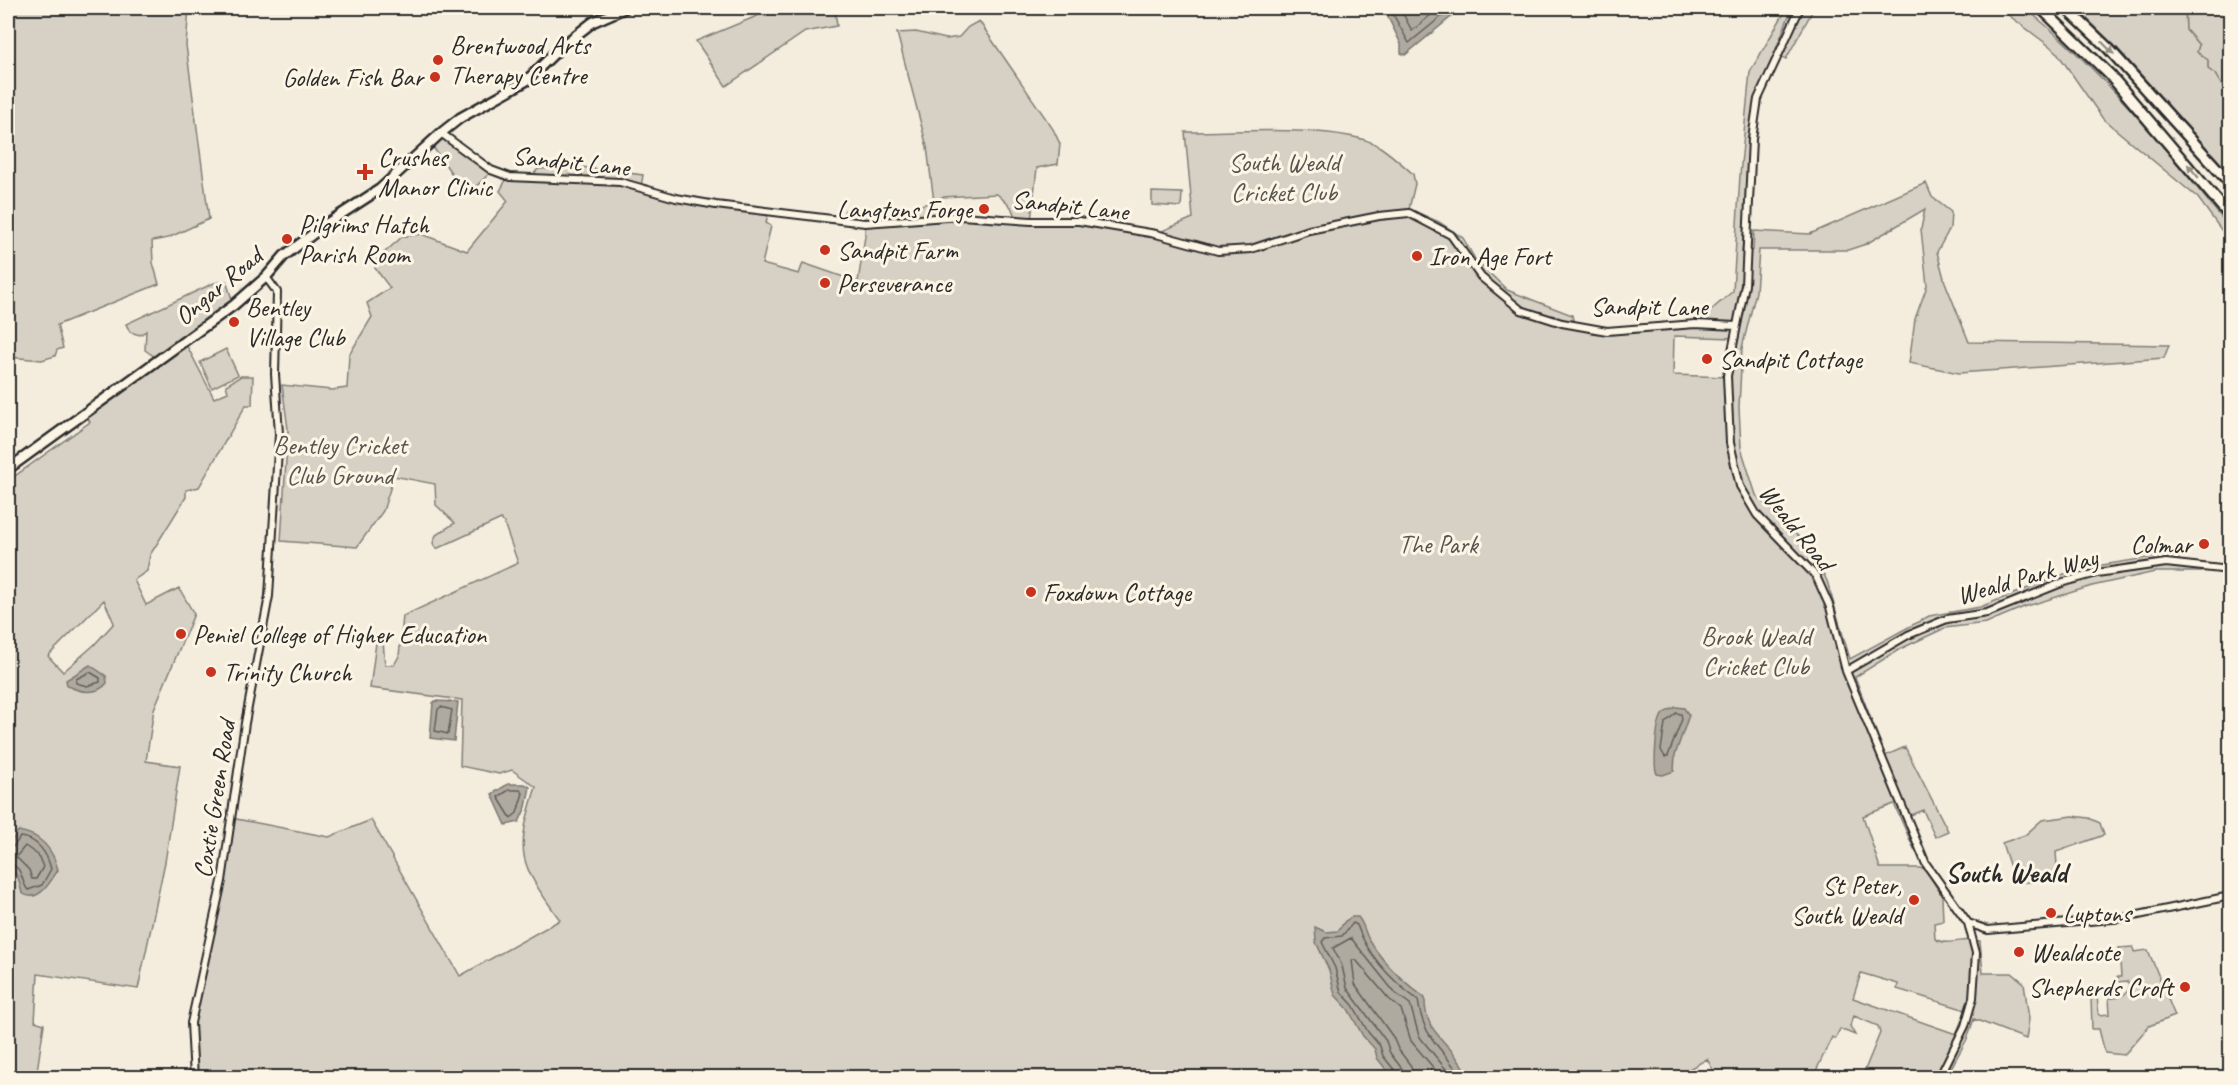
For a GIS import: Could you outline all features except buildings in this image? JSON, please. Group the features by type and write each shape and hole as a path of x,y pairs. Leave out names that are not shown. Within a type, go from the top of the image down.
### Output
{"highway":[{"path":"2041,8 2110,75 2230,216"},
{"path":"2066,8 2116,57 2230,183"}],"main road":[{"name":"Ongar Road","path":"8,469 131,382 234,305 266,277 284,256 319,228 393,178 460,118 526,81 568,40 593,22 625,8"}],"street":[{"name":"Weald Road","path":"1800,8 1758,99 1752,148 1745,285 1727,376 1730,443 1740,486 1757,515 1816,576 1830,607 1846,671 1926,864 1968,923 1974,944 1976,969 1971,1005 1965,1026 1939,1077"},
{"name":"Sandpit Lane","path":"441,133 491,170 510,177 620,182 676,198 716,205 863,223 961,216 1031,222 1079,220 1156,234 1218,251 1251,249 1309,230 1379,216 1409,213 1451,235 1481,277 1521,310 1562,323 1607,331 1695,324 1736,326"},
{"name":"Coxtie Green Road","path":"194,1077 191,1023 222,881 245,723 269,596 279,434 275,376 277,292 272,282 266,277"},
{"name":"Weald Park Way","path":"1846,671 1908,635 1935,624 1987,614 2064,582 2097,573 2166,563 2230,570"},
{"path":"1968,923 1984,930 2124,918 2230,896"},
{"path":"1974,944 1984,930"}],"green space":[{"path":"8,8 189,8 186,45 209,219 168,238 152,241 153,263 159,284 57,325 63,348 57,350 55,356 42,360 8,357"},
{"path":"767,8 835,8 837,26 805,32 726,86 696,41 757,16"},
{"path":"1787,8 1792,8 1755,103 1742,252 1753,250 1754,231 1810,234 1926,183 1932,197 1951,212 1950,228 1937,252 1945,282 1969,342 2169,345 2164,358 1959,373 1909,363 1915,319 1927,286 1921,229 1925,209 1866,244 1848,250 1759,250 1756,292 1742,348 1739,407 1741,448 1756,495 1810,548 1827,581 1850,659 1929,616 1980,607 2077,569 2178,553 2179,561 2201,564 2202,572 2155,572 2092,586 2024,607 1986,623 1945,628 1900,649 1855,677 1885,756 1905,747 1948,831 1935,837 1923,810 1906,817 1920,851 1914,849 1894,804 1863,816 1880,868 1925,868 1942,896 1943,921 1934,923 1935,939 1945,942 1980,941 1983,973 2012,973 2024,983 2029,1019 2026,1039 1974,1019 1967,1039 1946,1077 1862,1077 1880,1033 1878,1026 1854,1016 1850,1026 1855,1035 1840,1029 1835,1039 1832,1037 1816,1071 1823,1078 1717,1077 1707,1059 1673,1078 194,1078 191,1033 231,818 329,837 371,820 460,976 560,920 536,884 524,858 525,829 536,787 512,770 499,774 460,766 462,700 370,688 377,635 383,641 385,665 394,665 399,656 403,616 518,563 504,523 501,519 436,549 433,543 436,535 455,523 436,505 435,484 394,476 383,511 357,547 281,541 288,429 282,385 332,390 347,388 349,355 372,317 367,303 390,288 375,268 376,260 402,237 421,234 467,251 508,201 500,191 507,178 530,178 538,169 581,167 643,175 641,187 676,198 769,210 766,223 771,226 762,264 799,274 803,263 858,282 865,223 841,220 845,210 898,210 934,202 927,147 897,33 916,32 946,39 959,37 968,27 979,21 1053,129 1060,144 1058,164 1037,168 1031,221 1079,221 1155,234 1193,218 1185,132 1284,131 1337,134 1359,138 1377,145 1413,174 1415,184 1409,209 1439,222 1463,238 1475,259 1507,290 1572,315 1574,325 1607,331 1695,324 1733,291 1740,175 1750,72","holes":["997,194 1011,207 1016,219 938,217 934,202 942,197","1674,336 1733,338 1727,377 1673,375","1861,973 1898,984 1897,989 1966,1010 1956,1034 1853,998"]},
{"path":"1804,8 1814,8 1786,59 1782,57"},
{"path":"1999,8 2025,8 2054,32 2108,85 2230,228 2230,242 2198,198 2103,119 2056,51"},
{"path":"2076,8 2230,8 2230,175 2118,49"},
{"path":"441,133 493,170 467,195 430,143"},
{"path":"1152,192 1182,193 1181,207 1152,205"},
{"path":"226,281 234,305 185,342 214,398 228,392 226,385 241,376 253,376 252,405 246,405 199,487 186,490 186,497 150,555 147,571 134,580 146,605 179,588 194,614 154,709 146,761 180,766 165,862 138,989 38,974 35,1021 44,1024 36,1078 8,1077 8,481 90,422 85,414 159,360 145,350 146,331 140,335 130,332 126,324 214,283","holes":["104,600 114,623 94,645 63,672 48,656"]},
{"path":"226,349 238,375 212,388 200,362"},
{"path":"2073,816 2089,818 2100,823 2104,835 2056,852 2058,880 2015,883 2002,843 2025,835 2042,820"},
{"path":"2133,947 2134,952 2148,950 2175,1016 2149,1026 2124,1055 2105,1053 2099,1029 2092,1029 2091,996 2097,996 2099,1015 2110,1014 2109,998 2122,996 2130,984 2127,981 2117,982 2117,977 2121,977 2119,948"}],"water":[{"path":"1389,8 1447,8 1451,17 1405,55 1401,53 1401,44 1386,13"},
{"path":"90,665 106,676 107,683 103,687 99,690 88,691 77,690 67,685 66,680"},
{"path":"435,701 458,702 454,741 430,738"},
{"path":"1676,707 1684,708 1689,715 1675,755 1674,771 1663,775 1657,774 1655,753 1659,725 1663,714"},
{"path":"508,784 525,784 530,787 526,807 519,822 506,825 492,794"},
{"path":"18,831 39,839 53,855 58,870 43,890 33,896 22,893 18,877 8,867 8,846"},
{"path":"1358,917 1369,940 1389,966 1425,998 1426,1014 1432,1027 1470,1077 1392,1077 1377,1058 1375,1049 1363,1036 1348,1009 1335,995 1329,970 1316,942 1315,927 1326,932 1338,931 1345,921"}],"waterway":[{"path":"2185,8 2186,30 2199,45 2197,52 2208,60 2208,69 2215,74 2230,99"}],"place":[{"name":"Brentwood Arts Therapy Centre","path":"438,60"},
{"name":"Golden Fish Bar","path":"435,77"},
{"name":"Crushes Manor Clinic","path":"365,172"},
{"name":"Langtons Forge","path":"984,209"},
{"name":"Pilgrims Hatch Parish Room","path":"287,239"},
{"name":"Sandpit Farm","path":"825,250"},
{"name":"Iron Age Fort","path":"1417,256"},
{"name":"Perseverance","path":"825,283"},
{"name":"Bentley Village Club","path":"234,322"},
{"name":"Sandpit Cottage","path":"1707,359"},
{"name":"Colmar","path":"2204,544"},
{"name":"Foxdown Cottage","path":"1031,592"},
{"name":"Peniel College of Higher Education","path":"181,634"},
{"name":"Trinity Church","path":"211,672"},
{"name":"St Peter, South Weald","path":"1914,900"},
{"name":"Luptons","path":"2051,913"},
{"name":"Wealdcote","path":"2019,952"},
{"name":"Shepherds Croft","path":"2185,987"}],"district":[{"name":"South Weald","path":"2006,872"}],"park label":[{"name":"South Weald Cricket Club","path":"1284,176"},
{"name":"Bentley Cricket Club Ground","path":"340,460"},
{"name":"The Park","path":"1438,544"},
{"name":"Brook Weald Cricket Club","path":"1756,651"}]}
